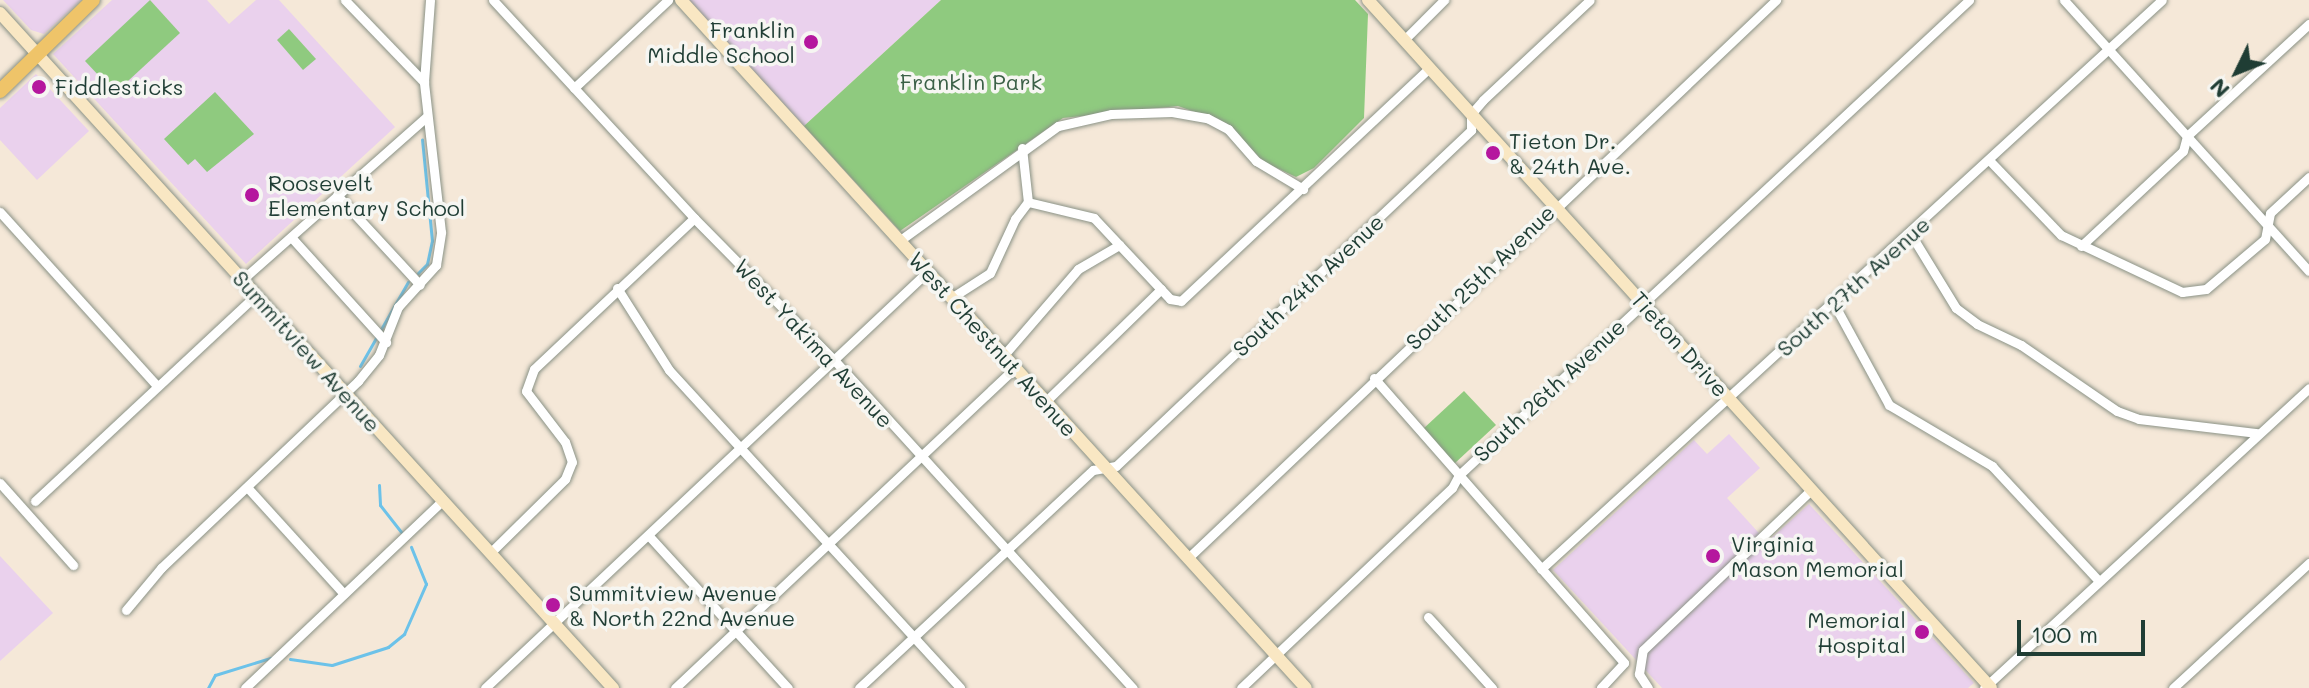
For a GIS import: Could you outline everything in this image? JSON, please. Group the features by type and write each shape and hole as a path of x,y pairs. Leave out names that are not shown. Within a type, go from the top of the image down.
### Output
{"main road":[{"name":"West Chestnut Avenue","path":"681,0 1306,688"},
{"name":"Tieton Drive","path":"1368,0 1643,301 1809,492 1988,687"},
{"path":"0,91 39,54 83,3"},
{"name":"Summitview Avenue","path":"0,13 345,394 492,551 553,624 613,688"}],"street":[{"path":"345,0 424,82"},
{"path":"126,610 161,568 345,394 382,338 398,307 436,265 441,249 424,82 430,0"},
{"path":"574,88 668,0"},
{"path":"1404,40 1444,0"},
{"name":"South 24th Avenue","path":"859,688 1005,548 1103,466 1116,466 1471,130 1471,114 1590,0"},
{"name":"South 25th Avenue","path":"1188,558 1554,206 1776,0"},
{"name":"South 26th Avenue","path":"1241,688 1643,301 1969,0"},
{"path":"2064,0 2309,271"},
{"name":"South 27th Avenue","path":"1541,569 1834,304 2162,0"},
{"name":"West Yakima Avenue","path":"500,2 574,88 694,218 836,362 918,456 1133,688"},
{"path":"2081,246 2183,151 2187,136 2309,24"},
{"path":"1028,202 1094,218 1175,302 1303,189 1429,68"},
{"path":"899,241 1022,148 1058,126 1111,114 1172,112 1207,118 1228,129 1256,161 1303,189"},
{"path":"243,279 426,117"},
{"path":"951,298 990,273 1015,219 1028,202 1022,148"},
{"path":"1989,160 2045,222 2081,246 2169,287 2196,293 2218,281 2265,239 2270,213 2309,177"},
{"path":"337,195 420,285"},
{"path":"0,212 157,386"},
{"path":"492,551 565,479 572,462 565,442 526,391 534,369 694,218"},
{"path":"1910,233 1956,308 1977,324 2021,345 2117,411 2139,419 2257,433"},
{"path":"291,237 382,338"},
{"path":"1003,356 1078,269 1119,245"},
{"path":"485,688 836,362 927,272"},
{"path":"617,288 648,344 960,688"},
{"path":"1045,402 1161,289"},
{"path":"35,501 256,295"},
{"path":"1834,304 1889,405 1992,466 2099,581"},
{"path":"675,688 1014,368"},
{"path":"1374,378 1624,663 1601,688"},
{"path":"1988,687 2257,433 2309,388"},
{"path":"0,483 73,565"},
{"path":"247,487 344,594"},
{"path":"1648,688 1638,665 1643,650 1809,492"},
{"path":"245,688 443,500"},
{"path":"649,536 788,688"},
{"path":"2173,688 2309,563"},
{"path":"1428,617 1492,688"}],"shaded area":[{"path":"3,0 81,0 44,34 31,30"},
{"name":"Roosevelt Elementary School","path":"112,0 207,0 229,24 256,0 279,0 395,127 246,264 53,54"},
{"name":"Franklin Middle School","path":"688,0 941,0 804,126"},
{"path":"36,74 89,131 37,180 0,140 0,108"},
{"name":"Virginia Mason Memorial","path":"1729,434 1760,468 1727,498 1767,542 1809,504 1974,683 1968,688 1662,688 1553,570 1694,440 1707,454"},
{"path":"0,556 53,613 0,661"}],"green space":[{"path":"150,0 180,33 115,93 85,61"},
{"name":"Franklin Park","path":"941,0 1355,0 1368,14 1364,118 1314,168 1296,177 1264,162 1226,123 1178,106 1063,118 900,231 804,126"},
{"path":"289,29 316,59 303,70 277,40"},
{"path":"215,92 254,134 207,172 195,159 188,165 164,139"},
{"path":"1464,391 1496,425 1454,464 1423,429"}],"waterway":[{"path":"418,273 427,264 432,241 422,139"},
{"path":"360,366 408,282"},
{"path":"379,485 380,505 401,532"},
{"path":"290,659 332,665 388,647 404,634 426,584 411,547"},
{"path":"208,688 215,675 270,658"}],"place":[{"name":"Franklin Middle School","path":"811,42"},
{"name":"Fiddlesticks","path":"39,87"},
{"name":"Tieton Dr. & 24th Ave.","path":"1493,153"},
{"name":"Roosevelt Elementary School","path":"252,195"},
{"name":"Virginia Mason Memorial","path":"1713,556"},
{"name":"Summitview Avenue & North 22nd Avenue","path":"553,605"},
{"name":"Memorial Hospital","path":"1922,632"}]}
